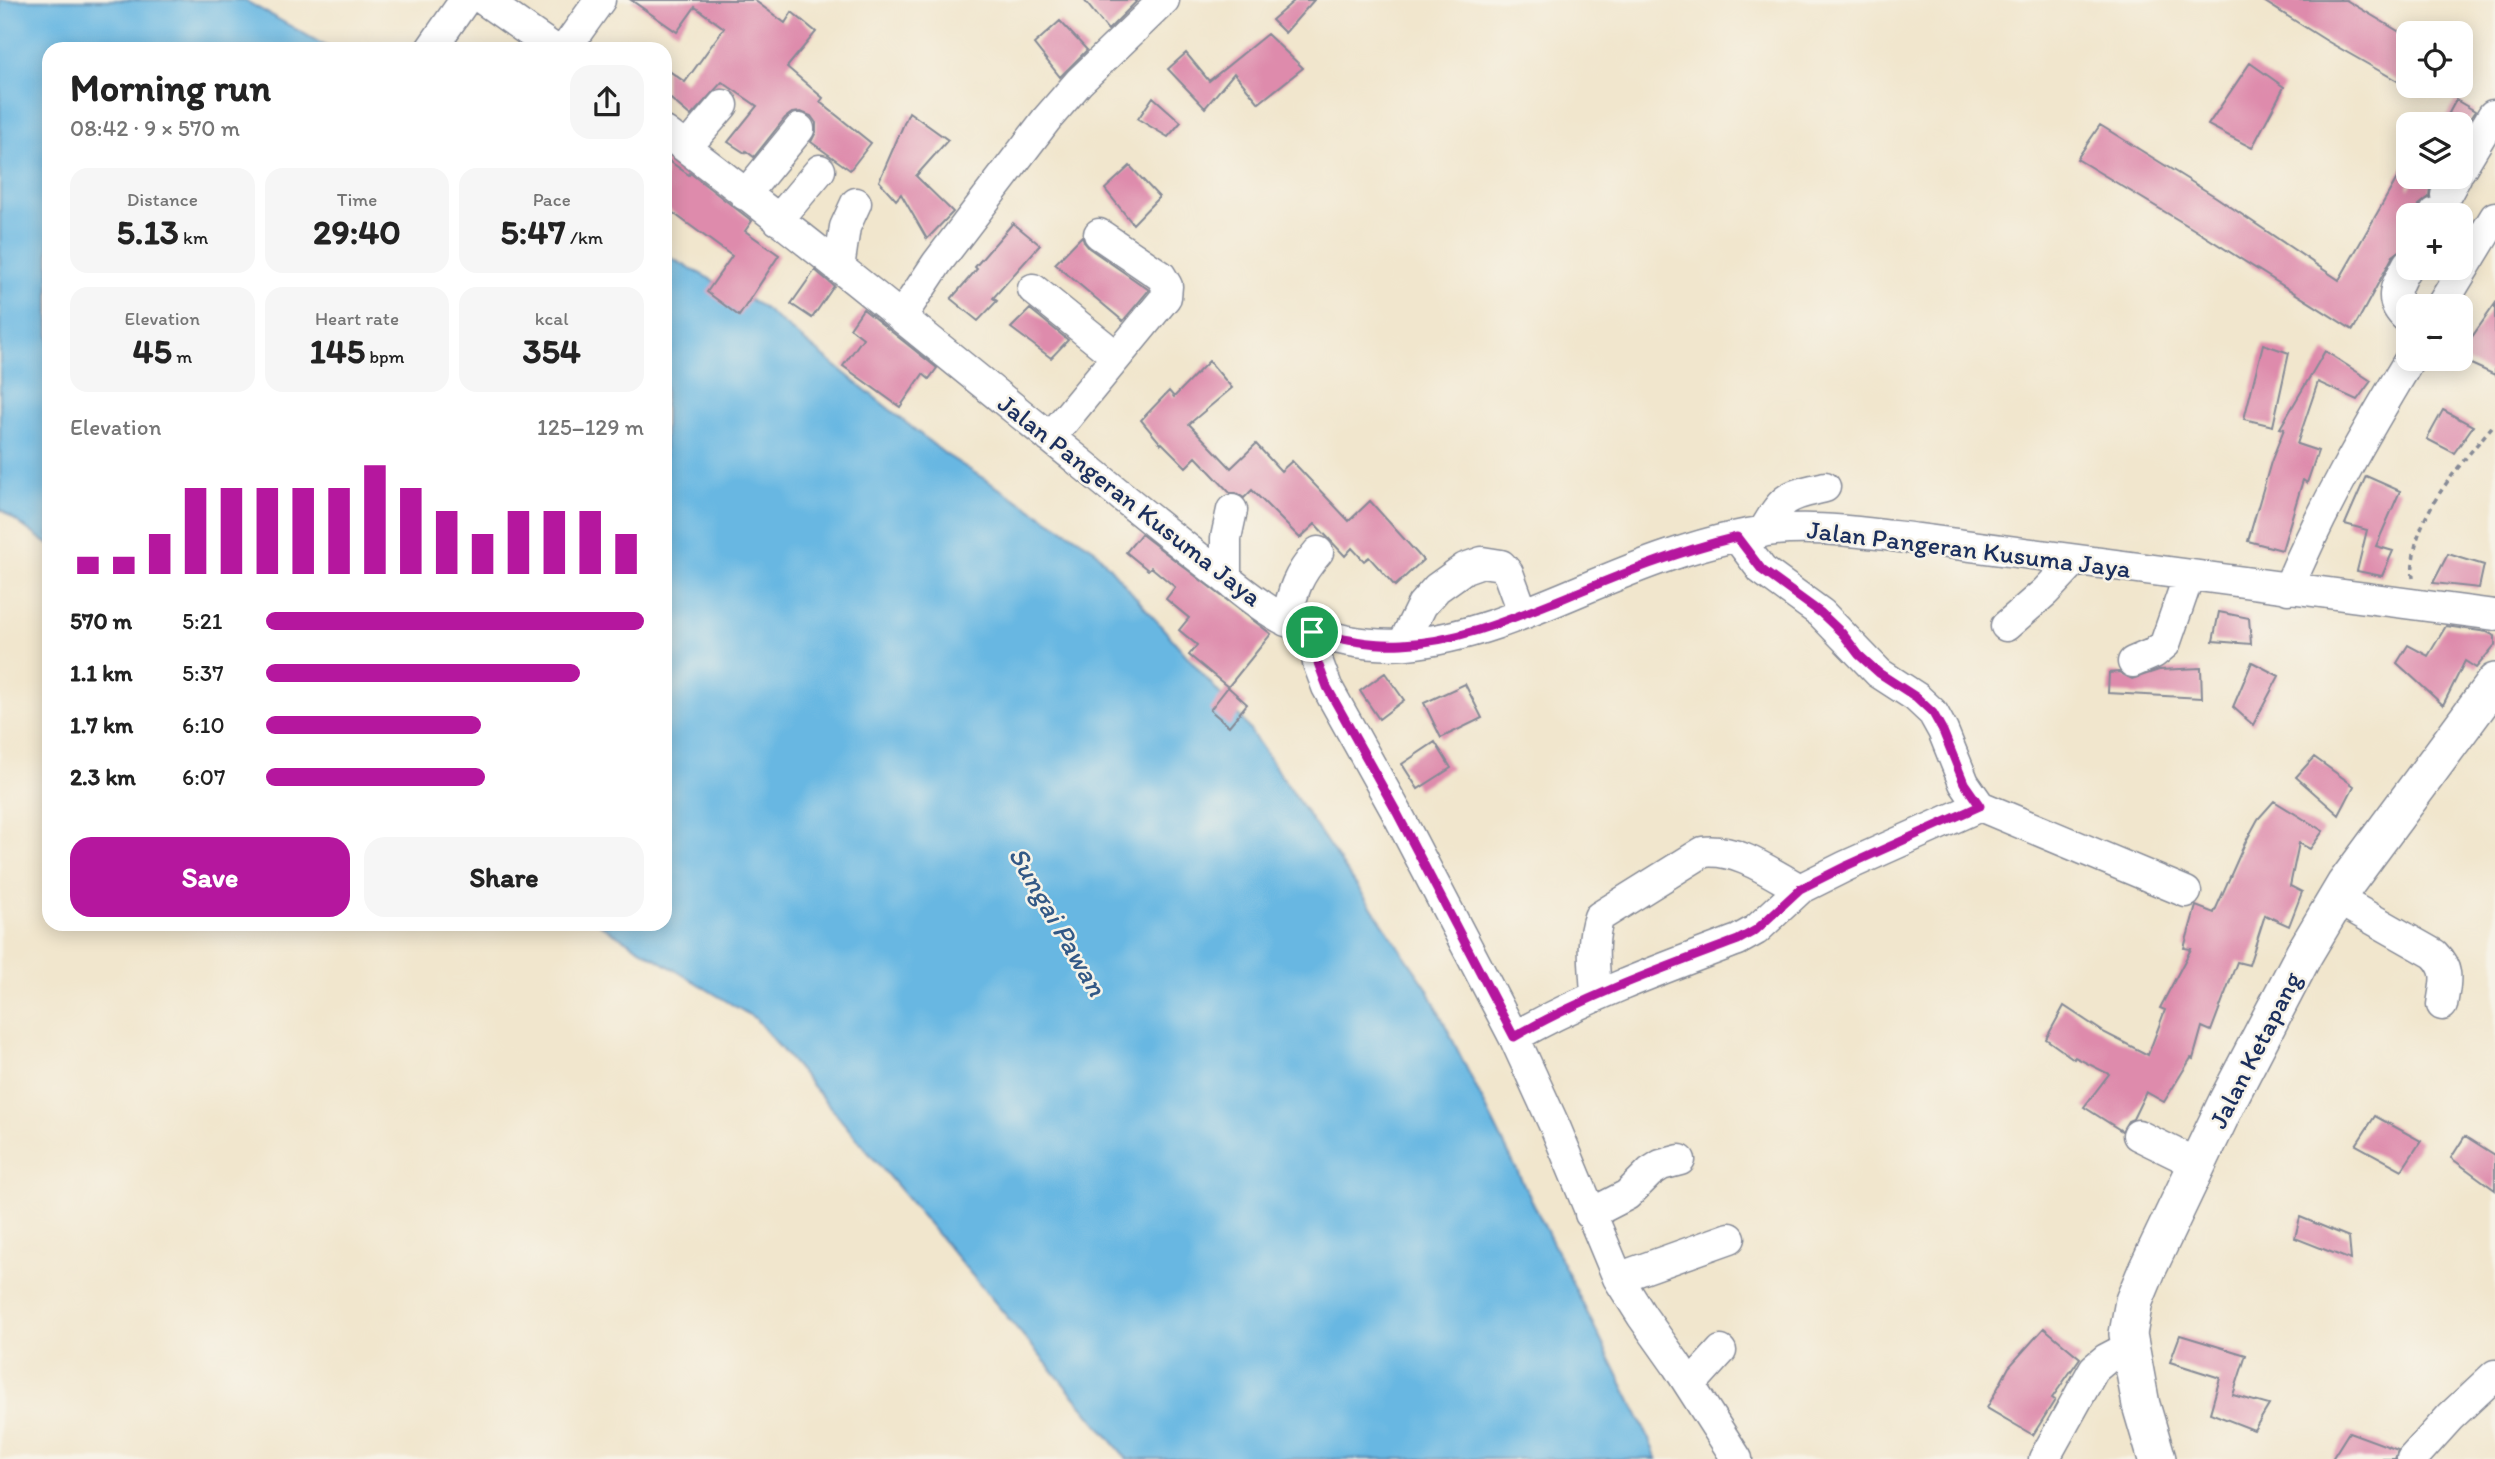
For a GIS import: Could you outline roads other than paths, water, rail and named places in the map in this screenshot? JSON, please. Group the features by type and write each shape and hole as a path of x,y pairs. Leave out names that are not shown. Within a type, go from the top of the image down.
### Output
{"main road":[{"name":"Jalan Ketapang","path":"2157,1459 2141,1405 2129,1347 2129,1320 2134,1301 2197,1164 2304,954 2337,899 2397,812 2493,690"}],"street":[{"path":"435,42 465,0"},
{"path":"484,0 544,42"},
{"path":"570,42 600,0"},
{"path":"901,317 937,263 1046,120 1079,82 1164,0"},
{"path":"676,140 723,105"},
{"path":"2446,194 2493,115"},
{"path":"745,195 799,129"},
{"name":"Jalan Pangeran Kusuma Jaya","path":"676,140 1226,579 1299,626 1364,643 1404,644 1474,631 1666,556 1750,534 1789,529 1838,530 2495,615"},
{"path":"778,220 820,170"},
{"path":"839,268 845,227 856,203"},
{"path":"2448,294 2495,217"},
{"path":"1050,438 1166,297 1167,286 1161,276 1099,234"},
{"path":"2396,306 2394,298 2401,280"},
{"path":"1033,289 1116,356"},
{"path":"2288,589 2322,513 2361,440 2403,371"},
{"path":"1825,486 1793,494 1780,502 1750,534 1762,570 1821,613 1879,673 1916,697 1933,713 1964,783 1980,806 2186,892"},
{"path":"1226,579 1226,538 1232,510"},
{"path":"1318,552 1302,570 1293,587 1299,626 1327,687 1396,811 1514,1037 1556,1129 1618,1278 1737,1459"},
{"path":"2006,626 2045,592 2075,560"},
{"path":"1404,644 1422,605 1437,588 1465,568 1482,562 1501,565 1508,573 1523,614"},
{"path":"2133,662 2154,653 2165,644 2189,575"},
{"path":"1514,1037 1596,995 1738,940 1756,930 1800,889 1980,806"},
{"path":"1596,995 1593,950 1599,917 1703,852 1716,851 1740,856 1800,889"},
{"path":"2337,899 2434,954 2443,963 2446,974 2442,1005"},
{"path":"2138,1135 2197,1164"},
{"path":"1590,1214 1627,1195 1661,1165 1680,1160"},
{"path":"1618,1278 1730,1238"},
{"path":"2044,1459 2094,1369 2129,1347"},
{"path":"1690,1385 1721,1351"},
{"path":"2412,1459 2495,1375"}],"water":[{"path":"0,0 244,0 319,42 42,42 42,540 0,509"},
{"name":"Sungai Pawan","path":"672,259 761,306 945,454 1093,548 1242,719 1427,988 1657,1459 1127,1459 756,1019 611,931 672,931"}]}
